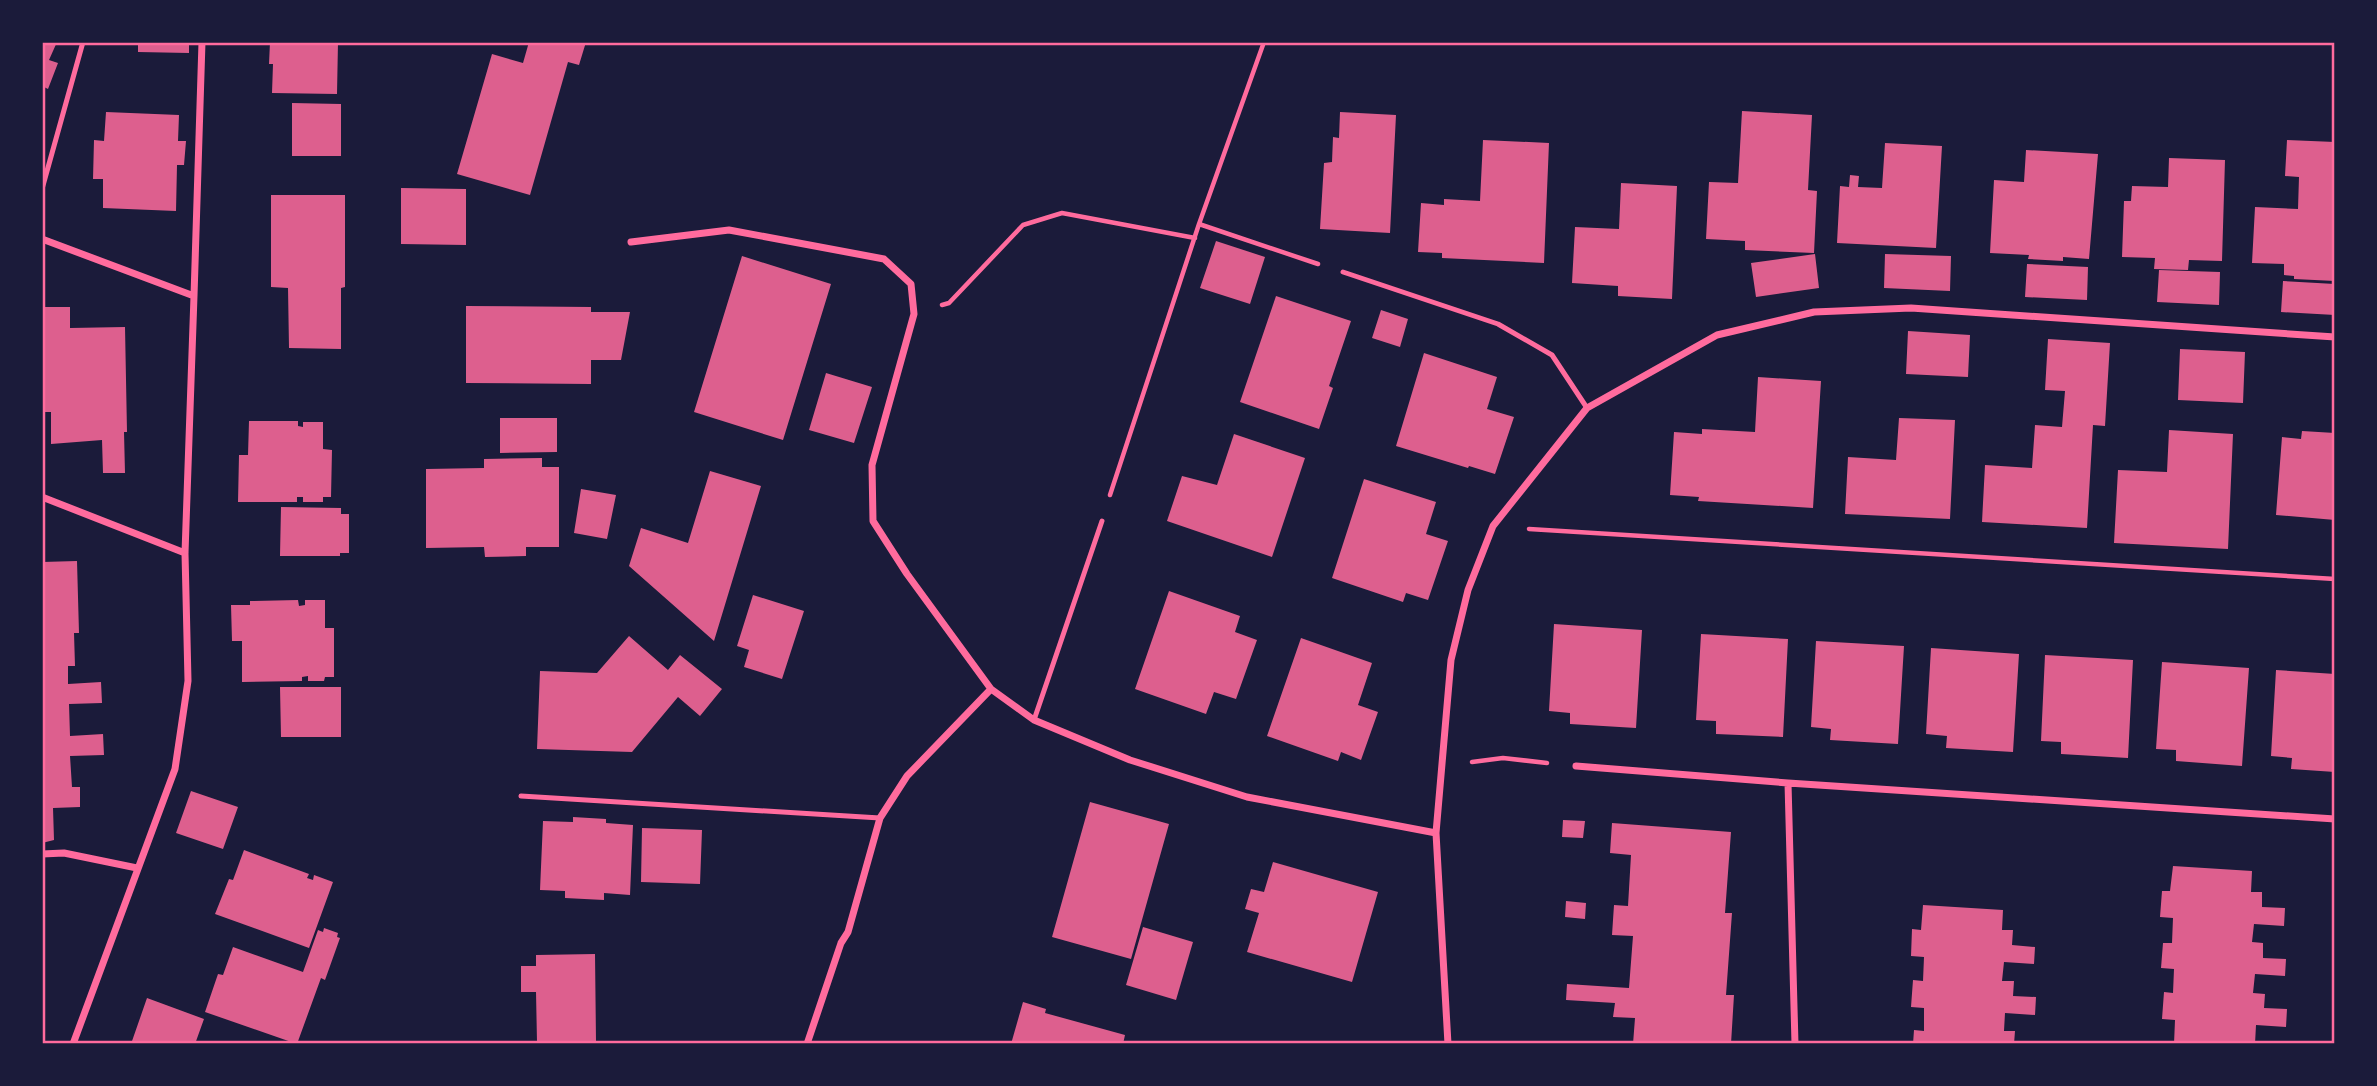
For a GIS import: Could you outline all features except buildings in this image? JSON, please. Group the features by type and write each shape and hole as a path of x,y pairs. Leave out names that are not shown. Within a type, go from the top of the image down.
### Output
{"street":[{"path":"73,1044 175,769 188,681 185,553 202,42"},
{"path":"631,242 729,230 884,260 911,284 914,314 872,465 873,521 906,574 991,689 1034,720 1130,760 1247,797 1436,833"},
{"path":"42,239 194,296"},
{"path":"1448,1044 1436,833 1451,660 1468,590 1493,526 1587,408 1717,335 1814,312 1910,308 2335,337"},
{"path":"42,497 185,553"},
{"path":"807,1044 841,943 848,932 880,818 907,776 991,689"},
{"path":"1576,766 1788,783 2335,819"},
{"path":"1788,783 1795,1044"},
{"path":"42,854 64,853 138,868"}],"lane":[{"path":"42,189 83,42"},
{"path":"1343,272 1498,324 1552,355 1587,408"},
{"path":"1034,720 1102,520"},
{"path":"521,796 880,818"}],"path":[{"path":"1102,520 1199,225 1264,42"},
{"path":"914,314 949,303 1023,225 1062,213 1195,238"},
{"path":"1199,225 1343,272"},
{"path":"1493,526 2335,579"},
{"path":"1440,765 1503,758 1576,766"}]}
